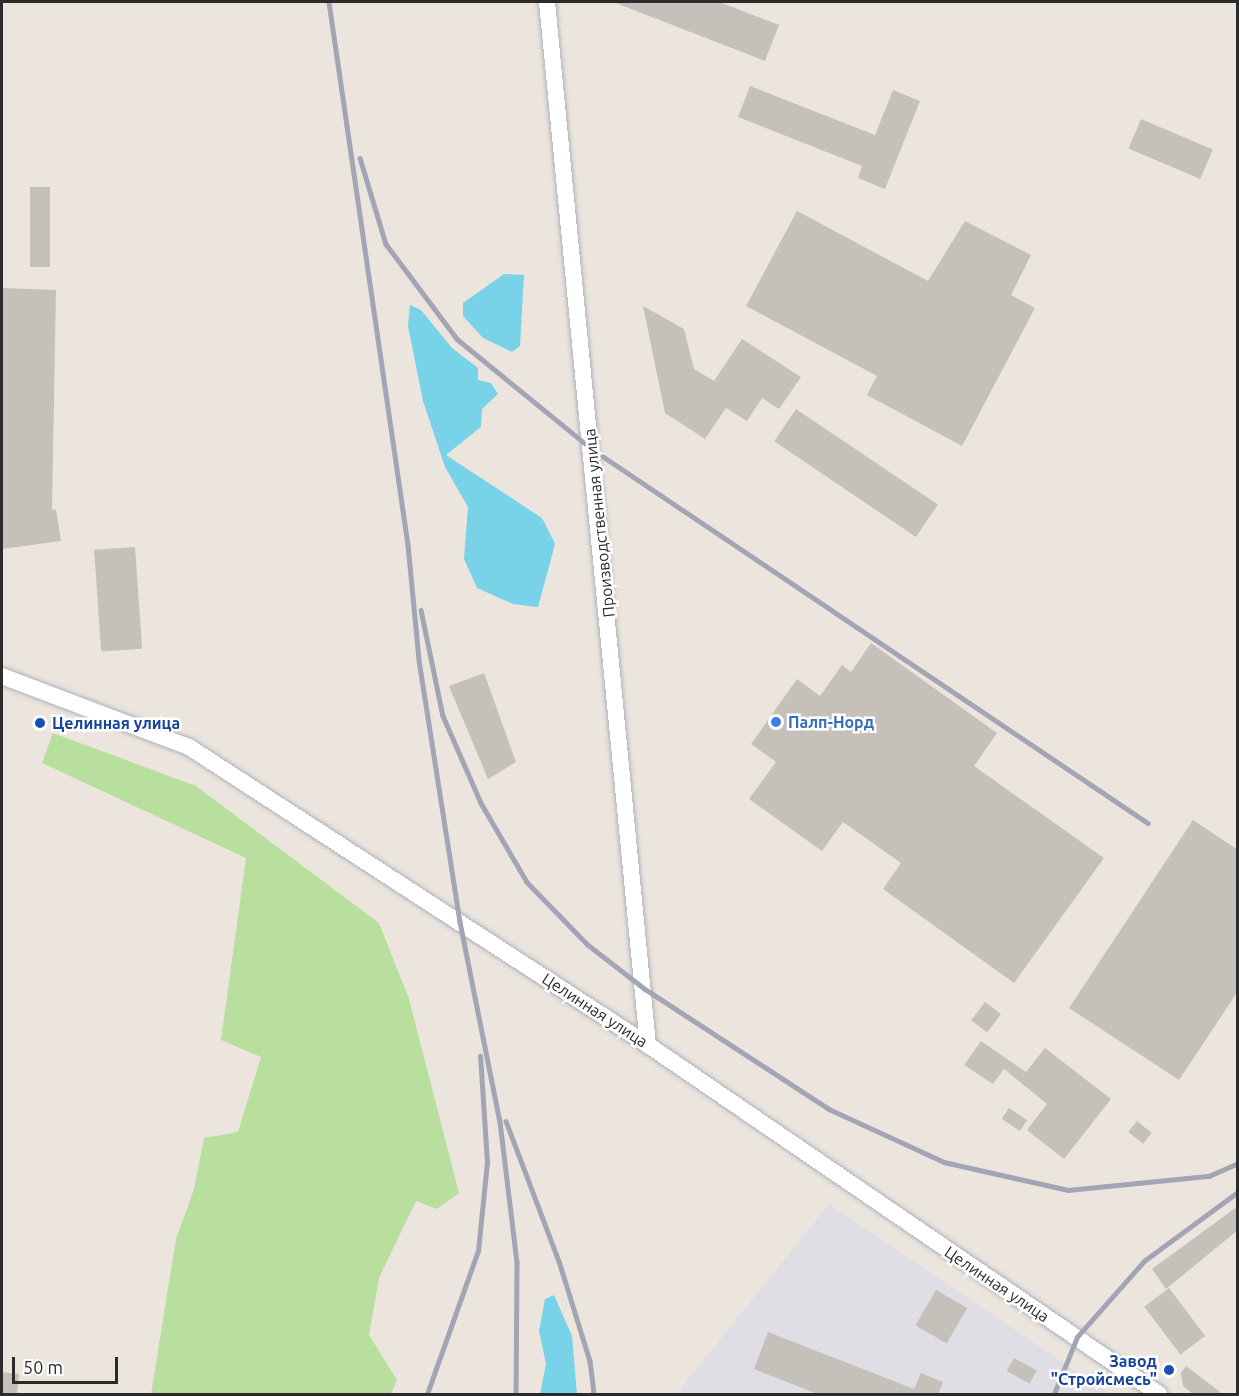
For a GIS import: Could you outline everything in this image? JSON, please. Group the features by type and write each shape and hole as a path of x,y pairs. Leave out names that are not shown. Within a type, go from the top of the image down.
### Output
{"street":[{"name":"Производственная улица","path":"547,2 648,1045"},
{"name":"Целинная улица","path":"2,676 189,747 648,1045 1159,1395"}],"shaded area":[{"path":"829,1204 1110,1394 676,1394"}],"green space":[{"path":"53,733 196,786 379,923 409,999 459,1193 437,1209 416,1201 379,1278 369,1335 397,1380 391,1394 151,1394 176,1239 194,1189 204,1138 238,1132 261,1057 221,1040 246,858 42,763"}],"water":[{"path":"504,274 524,275 520,346 512,352 483,338 463,316 463,303"},
{"path":"410,305 421,310 452,348 478,368 478,380 491,383 498,394 482,409 481,427 446,455 542,518 555,544 538,607 513,604 477,588 464,559 468,507 445,467 423,401 408,326"},
{"path":"554,1295 572,1336 577,1394 540,1394 546,1364 539,1331 545,1299"}],"building":[{"path":"613,2 719,2 779,25 765,61"},
{"path":"750,86 875,135 893,90 920,101 885,189 858,178 862,166 738,117"},
{"path":"1141,119 1213,149 1200,179 1128,148"},
{"path":"30,187 50,187 50,267 30,267"},
{"path":"797,211 928,281 965,221 1031,255 1011,295 1035,308 962,446 867,395 877,376 746,306"},
{"path":"2,288 56,290 52,510 56,509 61,541 2,549"},
{"path":"643,306 684,329 694,369 714,381 742,339 801,377 779,409 762,398 747,421 726,408 705,439 665,413"},
{"path":"796,409 938,505 916,537 774,441"},
{"path":"135,547 142,649 101,652 94,550"},
{"path":"871,643 997,733 974,766 1104,858 1014,983 883,889 901,863 843,822 822,851 749,799 776,762 751,744 797,679 820,696 842,665 851,672"},
{"path":"484,673 516,762 488,779 449,686"},
{"path":"1193,820 1238,850 1238,991 1179,1080 1069,1008"},
{"path":"985,1002 1001,1014 987,1032 971,1020"},
{"path":"981,1041 1026,1072 1045,1048 1111,1099 1064,1159 1027,1130 1047,1104 1004,1069 993,1084 964,1065"},
{"path":"1009,1108 1027,1120 1020,1131 1002,1119"},
{"path":"1137,1121 1152,1133 1143,1144 1128,1132"},
{"path":"1238,1206 1238,1230 1166,1289 1152,1269"},
{"path":"1169,1288 1205,1336 1180,1355 1144,1307"},
{"path":"936,1290 967,1308 947,1344 916,1326"},
{"path":"768,1332 914,1389 921,1373 943,1382 938,1395 820,1395 754,1369"},
{"path":"1014,1358 1037,1371 1029,1384 1007,1371"},
{"path":"1186,1366 1224,1395 1194,1395 1183,1386 1181,1373"},
{"path":"2,1372 19,1374 17,1395 2,1395"}],"railway":[{"path":"329,2 408,545 419,660 460,922 500,1122 517,1262 516,1394"},
{"path":"360,158 386,244 457,339 592,449 1148,823"},
{"path":"421,610 443,716 481,803 527,882 587,944 645,989 829,1109 944,1162 1068,1190 1209,1176 1238,1163"},
{"path":"427,1394 478,1251 487,1163 480,1056"},
{"path":"506,1121 559,1261 590,1361 594,1394"},
{"path":"1054,1394 1077,1337 1144,1261 1238,1192"}],"place":[{"name":"Палп-Норд","path":"776,722"},
{"name":"Целинная улица","path":"40,723"},
{"name":"Завод \"Стройсмесь\"","path":"1169,1370"}]}
